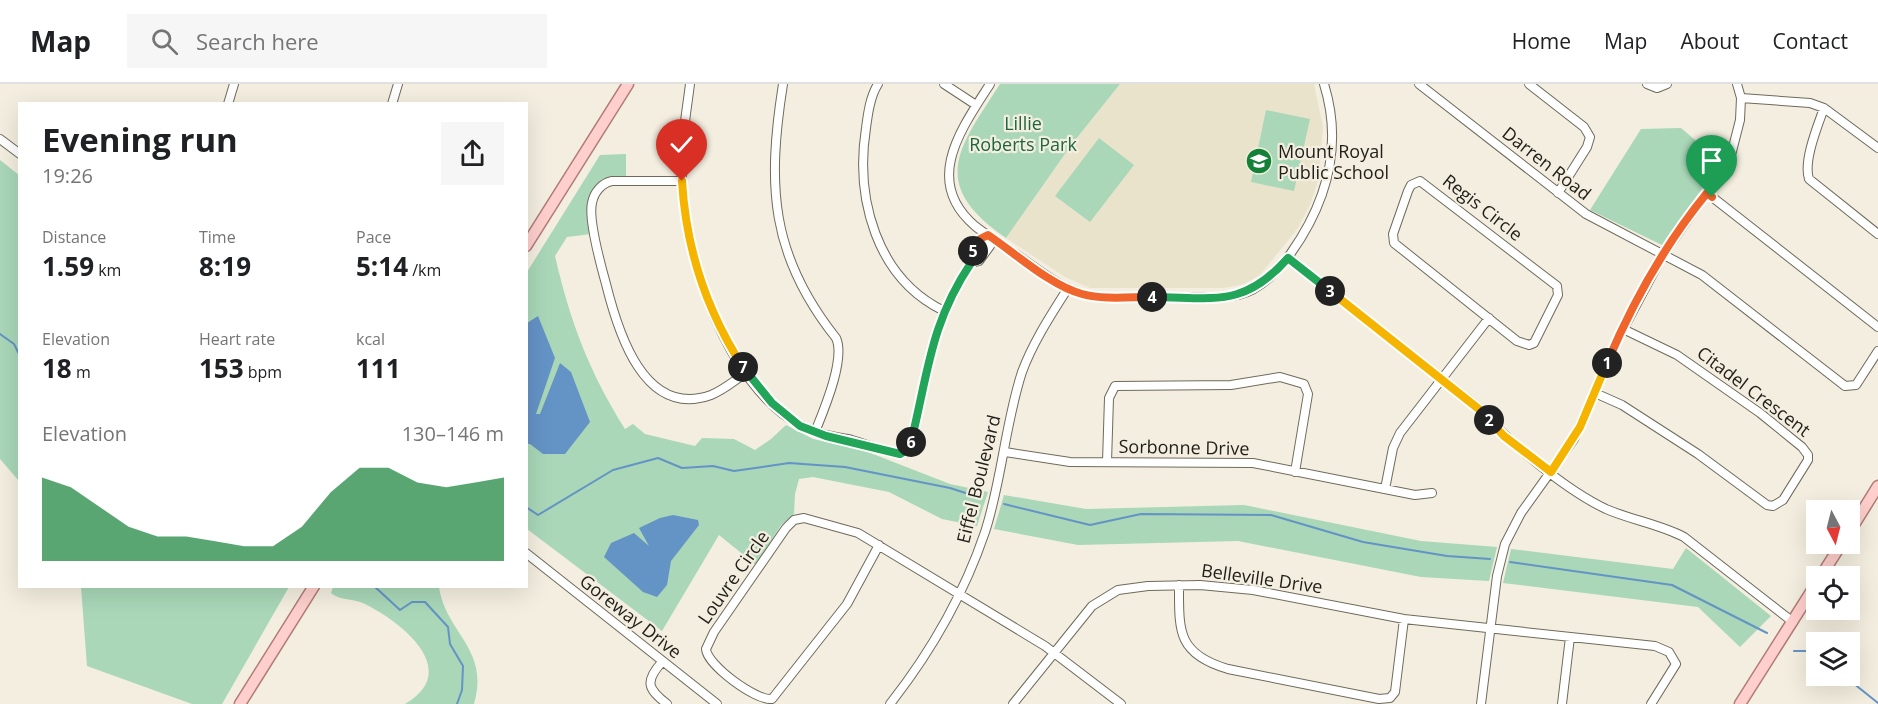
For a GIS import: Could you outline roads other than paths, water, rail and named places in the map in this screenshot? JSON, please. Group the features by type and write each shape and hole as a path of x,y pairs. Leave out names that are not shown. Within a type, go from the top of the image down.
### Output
{"main road":[{"path":"528,243 628,84"},
{"path":"1860,515 1878,486"},
{"path":"240,704 313,588"},
{"path":"1740,704 1806,601"}],"street":[{"path":"229,102 234,84"},
{"path":"393,102 398,84"},
{"path":"690,84 682,139 682,181 688,233 701,283 717,322 746,373 785,416 815,432 900,454 908,449 930,352 944,311 971,263 979,261 990,246 988,235"},
{"path":"783,84 773,162 774,193 781,230 798,279 836,338 839,348 830,393 815,432"},
{"path":"878,84 870,105 862,151 862,179 868,214 882,249 900,276 924,301 944,311"},
{"path":"944,84 976,105"},
{"path":"990,84 955,140 949,171 951,189 963,212 988,235 1068,288 1100,297 1228,297 1256,288 1288,258 1311,223 1329,174 1332,121 1324,84"},
{"name":"Darren Road","path":"1419,84 1603,226 1702,275 1845,386 1856,385 1878,351"},
{"path":"1529,84 1584,127 1590,137 1587,147 1558,193"},
{"path":"1647,84 1657,88 1666,84"},
{"path":"1481,704 1498,569 1503,551 1516,522 1574,440 1623,329 1663,255 1724,169 1734,150 1739,129 1741,98 1737,84"},
{"path":"1741,98 1810,103 1824,108 1878,148"},
{"path":"1824,108 1815,132 1808,168 1809,179 1878,234"},
{"path":"0,139 18,152"},
{"path":"682,181 612,181 606,182 598,190 592,202 592,209 600,263 611,303 636,364 648,381 661,391 677,397 700,398 721,390 746,373"},
{"name":"Regis Circle","path":"1415,182 1426,183 1557,286 1558,295 1534,343 1522,343 1489,318 1394,243 1393,234 1408,191 1415,182"},
{"path":"1707,193 1878,327"},
{"path":"1288,258 1442,379 1480,410 1504,436 1551,472 1606,508 1666,528 1684,537 1793,622"},
{"name":"Eiffel Boulevard","path":"890,704 922,660 959,594 995,497 1023,370 1042,329 1068,288"},
{"path":"1384,489 1396,441 1489,318"},
{"name":"Citadel Crescent","path":"1595,393 1622,405 1698,454 1767,505 1773,506 1783,500 1808,460 1806,450 1760,413 1677,355 1623,329"},
{"path":"1107,462 1109,398 1115,386 1231,385 1280,377 1304,384 1308,394 1295,472"},
{"name":"Sorbonne Drive","path":"1005,452 1059,461 1240,462 1414,495 1432,493"},
{"name":"Louvre Circle","path":"879,545 847,604 772,699 758,698 710,660 706,649 711,638 794,520 804,518 839,526 879,545 1054,653 1121,704"},
{"name":"Goreway Drive","path":"528,555 717,704"},
{"path":"1179,585 1180,633 1189,647 1209,662 1228,669 1379,699 1390,698 1395,692 1404,619"},
{"name":"Belleville Drive","path":"1013,704 1083,615 1109,594 1130,587 1179,585 1253,590 1404,619 1643,645 1669,652 1675,660 1674,670 1652,704"},
{"path":"1562,704 1570,637"},
{"path":"662,662 652,675 650,687 652,692 667,704"}],"water":[{"path":"538,316 555,358 536,414 540,414 560,363 571,372 590,422 565,454 543,454 528,444 528,322"},
{"path":"673,515 698,520 699,525 671,561 667,585 657,597 643,592 604,557 611,543 634,533 649,546 639,528 660,518"}],"waterway":[{"path":"0,334 14,344 18,352"},
{"path":"528,508 538,515 613,470 658,458 682,468 713,466 734,471 789,463 845,467 950,488 981,498"},
{"path":"1004,504 1090,525 1141,514 1271,515 1363,542 1447,556 1490,559"},
{"path":"1510,562 1672,585 1767,633"},
{"path":"376,588 400,610 412,602 425,602 448,627 450,644 463,666 462,690 457,704"},
{"path":"1794,651 1806,651"},
{"path":"1857,686 1878,703"}],"place":[{"name":"Mount Royal Public School","path":"1259,161"}],"park label":[{"name":"Lillie Roberts Park","path":"1023,133"}]}
